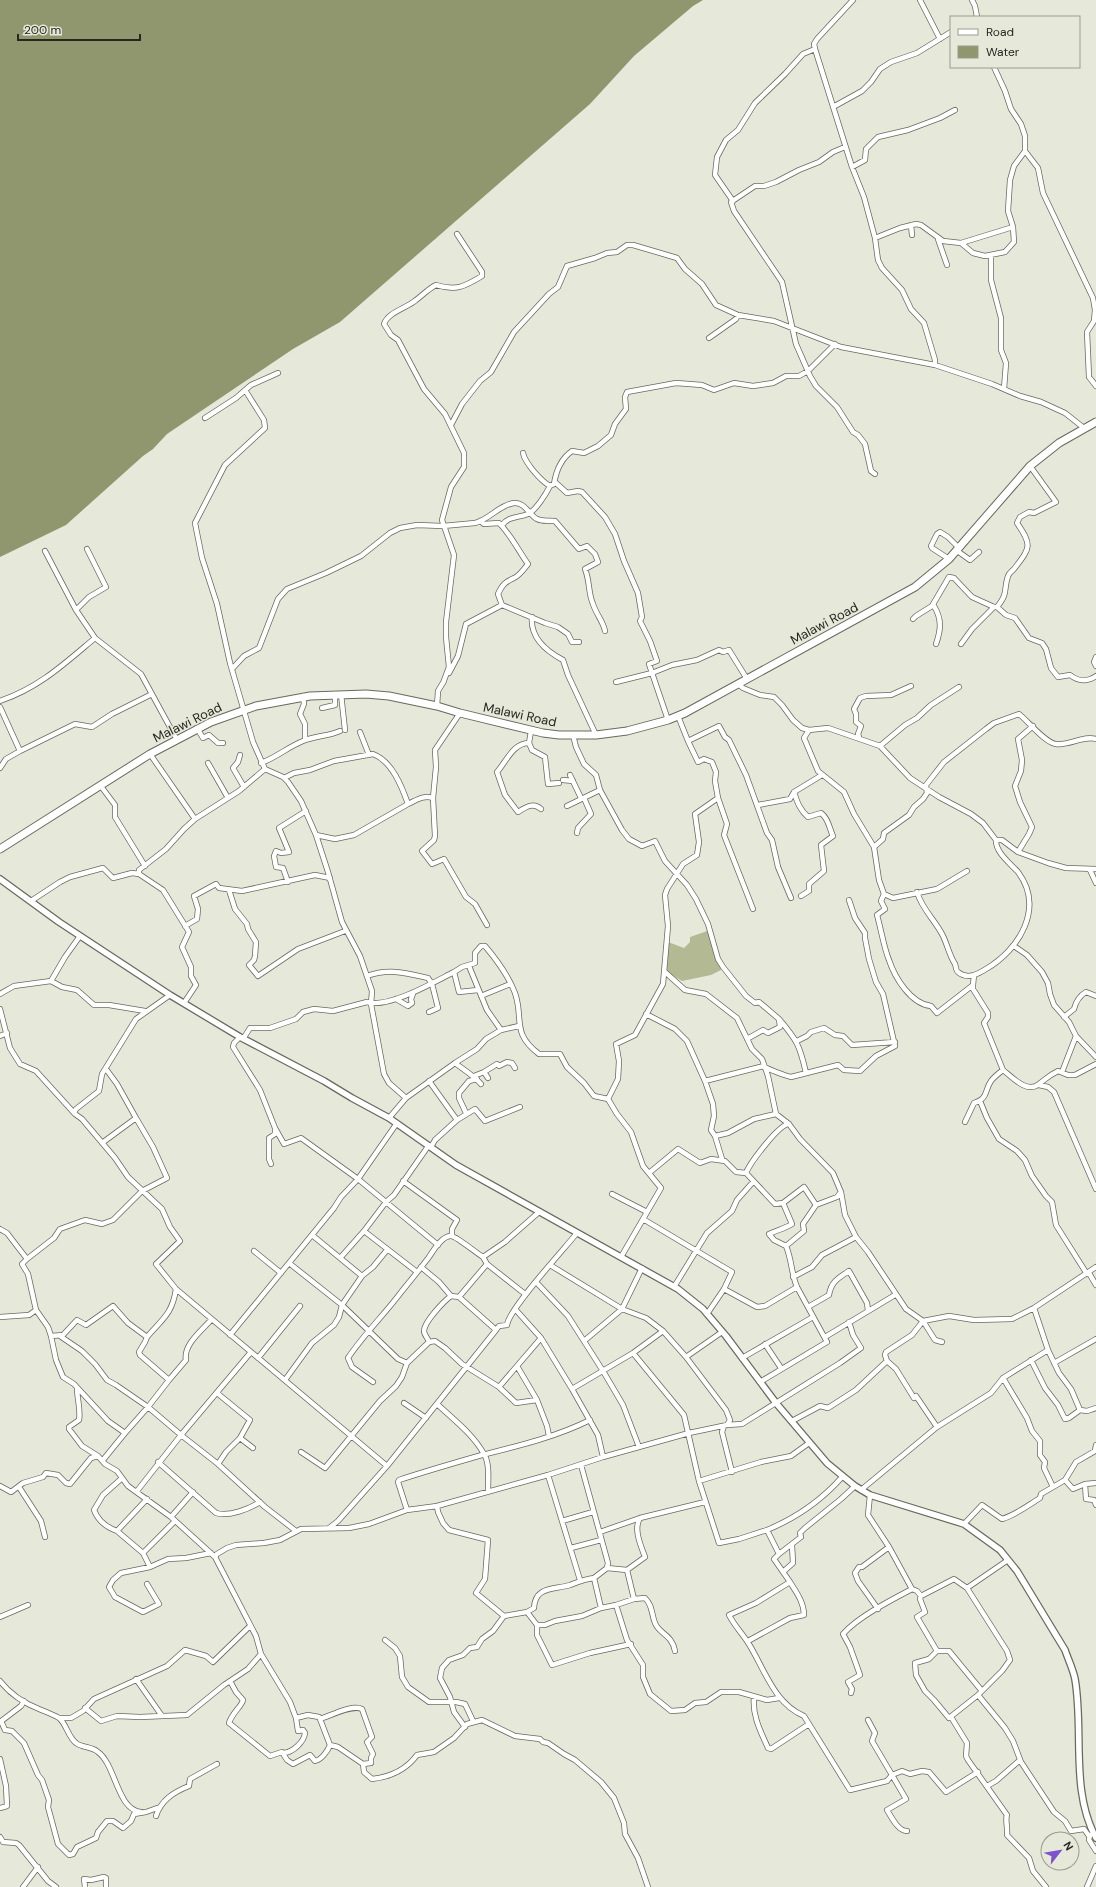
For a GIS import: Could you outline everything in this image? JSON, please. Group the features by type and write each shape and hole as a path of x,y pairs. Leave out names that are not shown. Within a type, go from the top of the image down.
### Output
{"main road":[{"name":"Malawi Road","path":"0,849 150,754 198,728 243,710 303,696 338,694 389,696 437,706 460,714 559,735 596,735 627,731 668,720 738,684 915,587 949,559 1030,466 1052,448 1096,422"}],"street":[{"path":"854,0 814,44 845,147 864,197 875,238 878,260 882,268 902,290 911,309 924,323 935,360 935,365"},
{"path":"920,0 940,39"},
{"path":"972,0 976,6 977,16"},
{"path":"833,107 862,91 871,82 880,69 891,62 918,53 950,33"},
{"path":"815,48 803,54 755,103 738,130 726,140 717,158 715,175 733,201 731,202 734,211 782,282 796,344 816,386 836,407 853,432 858,435 865,444 871,471 875,474"},
{"path":"961,243 973,254 991,256 1005,252 1014,242 1013,227 1008,210 1007,193 1014,166 1025,151 1025,136 1021,124 1011,109 994,68"},
{"path":"852,167 865,160 866,148 878,137 908,130 940,118 955,110"},
{"path":"733,201 755,186 764,186 776,182 819,162 833,152 845,147"},
{"path":"1025,151 1038,168 1043,193 1093,298 1095,310 1094,321 1087,332 1089,377 1096,386"},
{"path":"875,238 900,228 911,225 921,225 938,239 961,243 986,237 1013,227"},
{"path":"911,225 912,235"},
{"path":"443,683 449,666 446,622 454,555 445,525 442,520 454,480 464,467 464,453 452,429 452,424 443,410 424,389 398,340 391,335 384,324 390,316 415,302 428,289 436,285 448,289 457,288 482,276 482,272 458,234"},
{"path":"938,239 947,266"},
{"path":"452,424 462,404 480,381 491,372 514,332 549,294 558,287 567,266 607,253 617,252 627,245 633,244 677,258 685,270 702,284 716,305 738,315 774,321 792,326 835,344 862,352 935,365 992,384 1065,413 1084,428"},
{"path":"991,256 991,280 1001,318 1001,350 1006,363 1004,389"},
{"path":"709,338 736,319 738,315"},
{"path":"502,525 514,516 530,512 538,505 552,485 558,469 568,454 572,451 584,453 598,446 611,436 615,424 626,409 625,397 627,392 676,383 702,385 714,390 734,383 754,386 773,383 786,376 795,377 808,371 835,344"},
{"path":"205,418 251,385 278,373"},
{"path":"245,390 264,420 265,428 225,465 195,523 202,558 218,604 232,669 243,710 261,763 265,769 284,778 299,797 306,811 316,835 330,878 345,931 360,956 372,991 371,1004 384,1074 389,1083 406,1098"},
{"path":"523,453 526,462 552,485 558,485 567,493 578,491 582,492 605,517 613,530 624,561 638,593 642,617 640,621 650,641 657,661 649,664 668,720"},
{"path":"962,644 972,629 1005,596 1009,574 1022,560 1028,548 1026,536 1017,523 1020,517 1029,512 1034,513 1056,502 1030,466"},
{"path":"232,669 244,656 259,648 278,599 287,589 362,556 396,530 417,525 445,525 480,521 500,508 516,503 521,504 530,512 532,516 539,520 555,521 579,548 587,546 595,554 598,562 585,569 593,606 599,615 605,631"},
{"path":"480,521 484,524 497,522 502,525 510,533 519,553 528,564 515,578 509,579 501,588 498,594 502,605 564,630 572,642 579,642"},
{"path":"949,559 931,546 937,534 940,532 948,537 970,560 979,552"},
{"path":"76,610 89,597 106,587 87,549"},
{"path":"45,551 76,610 95,638 141,674 177,740"},
{"path":"913,619 932,606 949,577 954,578 972,597 995,607 1006,615 1016,618 1029,638 1042,643 1046,649 1051,668 1058,677 1070,675 1075,679 1086,681 1096,676"},
{"path":"437,706 438,691 458,656 466,624 502,605"},
{"path":"932,606 934,606 939,613 942,630 936,644"},
{"path":"532,617 531,626 538,640 549,651 563,660 568,675 596,735"},
{"path":"0,701 17,695 50,677 95,638"},
{"path":"616,682 697,660 719,650 723,652 729,650 747,679"},
{"path":"1096,657 1094,662 1096,666"},
{"path":"738,684 743,688 760,695 774,697 799,726 809,730 828,728 859,737 880,746 910,778 939,797 971,814 983,823 996,840 996,844 1021,879 1029,898 1028,916 1021,936 1005,956 974,975 965,976 957,972 943,934 926,913 917,892"},
{"path":"859,737 858,734 861,726 856,722 856,714 854,709 860,698 864,696 891,695 911,686"},
{"path":"880,746 905,725 917,718 931,705 959,687"},
{"path":"0,768 6,759 20,750 75,724 92,727 112,714 152,694"},
{"path":"261,763 277,757 283,751 305,740 343,730 338,694"},
{"path":"322,708 335,705 338,694"},
{"path":"303,696 304,704 300,714 305,724 305,740"},
{"path":"0,707 20,750"},
{"path":"460,714 435,750 436,767 433,798 434,840 422,851 432,864 444,858 466,897 475,904 486,925"},
{"path":"925,787 944,762 994,723 1020,714 1047,740 1056,744 1096,738"},
{"path":"678,716 698,762 704,759 712,762 716,772 715,781 718,798 727,824 724,835 753,909"},
{"path":"688,741 719,726 725,737 729,740 746,775 767,833 772,840 778,867 791,898"},
{"path":"1018,852 1032,827 1020,802 1015,786 1021,771 1022,760 1018,739 1033,726"},
{"path":"198,728 203,738 209,735 218,742 223,743"},
{"path":"531,730 529,743 532,750 545,757 548,784 572,781"},
{"path":"809,730 804,738 804,741 814,763 822,775 844,792 854,814 874,847 879,880 884,894 881,901 885,909 877,915 886,953 899,979 912,997 924,1005 931,1006 937,1013 973,985"},
{"path":"360,732 369,755"},
{"path":"573,735 576,747 584,764 596,775 600,790 622,830 629,839 642,846 655,841 665,861 687,884 696,899 708,924 718,959 723,967 746,996 755,1003 759,1002 778,1019 797,1041 801,1049 806,1073"},
{"path":"529,743 523,743 516,747 497,772 505,795 518,812 531,805 538,806 541,810"},
{"path":"150,754 195,819"},
{"path":"240,755 238,762 233,768 244,787"},
{"path":"284,778 294,773 310,770 334,761 376,755 394,774 404,789 408,804"},
{"path":"208,763 228,798"},
{"path":"139,874 139,870 166,849 195,819 244,787 265,769"},
{"path":"570,775 572,781 592,814 578,828 577,833"},
{"path":"758,806 790,798 794,792 822,775"},
{"path":"100,785 115,805 115,817 145,866"},
{"path":"874,847 883,839 884,833 909,815 914,807 924,799 927,793 925,787"},
{"path":"567,806 600,790"},
{"path":"794,792 797,802 808,817 821,813 823,814 828,821 833,836 821,845 824,871 809,884 809,891 801,896"},
{"path":"316,835 335,839 354,836 419,798 428,796 433,798"},
{"path":"608,1099 618,1079 619,1061 616,1044 635,1035 663,984 668,926 665,895 683,864 697,855 699,842 695,814 718,798"},
{"path":"288,882 283,868 276,868 274,856 276,851 281,854 289,852 279,828 306,811"},
{"path":"996,840 1002,840 1018,852 1061,867 1090,870 1096,869"},
{"path":"31,901 60,882 103,868 113,878 132,873 139,874 162,890 189,932 182,947 191,967 192,976 196,985 184,1003"},
{"path":"1090,870 1096,883"},
{"path":"884,894 892,898 937,889 967,871"},
{"path":"185,926 198,919 198,909 194,896 216,884 219,888 229,890 252,890 315,875 330,878"},
{"path":"0,879 80,936 170,995 242,1038 324,1081 389,1118 456,1165 674,1287 707,1314 776,1403 826,1463 855,1486 870,1495 964,1524 1000,1550 1017,1571 1065,1650 1072,1671 1076,1698 1081,1784 1090,1834 1089,1840 1096,1851"},
{"path":"229,890 235,909 247,924 248,929 256,942 256,956 249,965 258,976 298,949 345,931"},
{"path":"764,1066 768,1070 781,1072 791,1077 838,1065 844,1070 860,1071 876,1056 895,1046 883,994 876,982 869,959 865,933 855,918 849,900"},
{"path":"51,981 65,957 80,936"},
{"path":"438,1245 358,1179 301,1138 284,1144 275,1128 260,1090 233,1047 234,1043 242,1038 250,1028 270,1028 296,1019 303,1012 314,1009 333,1011 366,1002 371,1004 413,994 462,967 475,963 475,953 481,946 485,946 515,993 519,1026 522,1034 539,1054 560,1054 567,1067 584,1083 594,1096 608,1099 631,1132 639,1158 662,1188 621,1257"},
{"path":"1014,946 1027,955 1042,972 1048,983 1054,1005 1069,1022 1076,1036 1096,1057"},
{"path":"469,966 487,1010 501,1030"},
{"path":"367,976 380,971 398,972 428,978 432,984 438,1008 429,1012"},
{"path":"454,972 459,992 478,990"},
{"path":"665,972 685,990 706,994 738,1018 752,1050 762,1059 768,1076 776,1114 789,1124 800,1139 833,1173 842,1192 845,1215 856,1237 868,1252 895,1296 906,1309 923,1321 935,1340 942,1342"},
{"path":"974,975 973,990 988,1013 988,1017 984,1023 1003,1070 1026,1087 1039,1085 1048,1087 1054,1092 1096,1189"},
{"path":"0,994 14,986 37,981 51,981 62,987 77,990 94,1005 109,1005 145,1011 151,1010 170,995"},
{"path":"481,996 510,984"},
{"path":"1064,1017 1074,1009 1076,1000 1081,995 1086,992 1096,996"},
{"path":"396,999 408,1006 412,1003 411,999 413,994"},
{"path":"0,1009 10,1048 20,1064 36,1071 102,1142 128,1177 142,1192 162,1209 170,1227 180,1241 156,1264 176,1290 353,1436 387,1466"},
{"path":"74,1113 76,1109 99,1091 102,1074 136,1019 145,1011"},
{"path":"646,1014 675,1029 687,1041 713,1104 714,1116 711,1130 715,1136 722,1159 736,1172 746,1173 775,1204 782,1203 804,1187 816,1205"},
{"path":"747,1039 763,1030 768,1033 778,1029 780,1027 778,1019"},
{"path":"389,1118 406,1098 477,1049 486,1039 501,1030 519,1026"},
{"path":"797,1041 807,1036 811,1032 824,1028 835,1035 843,1036 852,1045 895,1042"},
{"path":"0,1036 7,1034"},
{"path":"1062,1072 1076,1036"},
{"path":"466,1113 459,1098 459,1093 469,1081 497,1064 499,1066 507,1062 512,1063 515,1068"},
{"path":"455,1063 476,1078 481,1084"},
{"path":"1039,1085 1045,1078 1058,1072 1075,1074 1096,1064"},
{"path":"704,1081 764,1066"},
{"path":"106,1069 117,1084 153,1147 167,1178 142,1192 113,1220 102,1224 85,1220 60,1229 54,1238 22,1264 28,1274 36,1310 48,1327 56,1360 63,1377 77,1388 99,1413 125,1433"},
{"path":"965,1122 968,1112 974,1103 980,1101 986,1095 990,1082 1003,1070"},
{"path":"484,1072 488,1078"},
{"path":"429,1081 457,1120"},
{"path":"980,1101 986,1118 999,1139 1017,1151 1025,1160 1039,1186 1052,1202 1056,1225 1096,1285"},
{"path":"341,1257 364,1231 386,1202 389,1201 435,1140 457,1120 466,1113 475,1109 485,1122 520,1107"},
{"path":"715,1136 728,1133 754,1119 776,1114"},
{"path":"102,1142 136,1118"},
{"path":"230,1335 312,1235 341,1197 358,1179 396,1123"},
{"path":"746,1173 754,1158 773,1137 778,1128 785,1124 789,1124"},
{"path":"271,1164 269,1159 269,1138 275,1134 275,1128"},
{"path":"649,1173 678,1149 700,1163 711,1159 722,1159"},
{"path":"403,1181 457,1220 452,1229 452,1236"},
{"path":"674,1287 695,1251 713,1226 732,1211 737,1200 753,1182"},
{"path":"786,1246 804,1231 803,1224 816,1205 837,1196 842,1192"},
{"path":"612,1194 647,1212"},
{"path":"760,1382 781,1368 827,1342 797,1287 793,1277 791,1259 786,1246 774,1240 769,1234 781,1228 784,1229 792,1224 782,1203"},
{"path":"483,1257 505,1242 539,1212"},
{"path":"643,1219 732,1272 724,1289 707,1314"},
{"path":"0,1229 7,1233 27,1259"},
{"path":"364,1231 417,1272"},
{"path":"329,1528 338,1521 387,1466 496,1330 500,1326 507,1324 508,1319 514,1309 577,1232"},
{"path":"312,1235 326,1248 341,1257 362,1276"},
{"path":"373,1382 352,1367 348,1358 445,1237 457,1237 469,1249 483,1257 487,1264 526,1294"},
{"path":"793,1277 812,1267 827,1252 856,1237"},
{"path":"285,1380 312,1343 334,1325 339,1317 342,1305 362,1276 373,1267 387,1250"},
{"path":"254,1251 281,1273"},
{"path":"289,1263 342,1305 398,1359 407,1363"},
{"path":"459,1297 487,1264"},
{"path":"550,1266 622,1309 646,1318 663,1331 686,1356 726,1410 730,1420 722,1432 732,1472"},
{"path":"421,1267 439,1282 451,1296 459,1297 496,1330"},
{"path":"937,1427 916,1396 914,1398 896,1369 887,1362 885,1355 886,1352 912,1335 923,1321 949,1316 974,1320 1012,1320 1034,1308 1096,1267"},
{"path":"584,1341 622,1309 642,1268"},
{"path":"808,1307 829,1295 832,1284 849,1271 867,1303 868,1311"},
{"path":"536,1282 568,1316 584,1341 623,1405 639,1447"},
{"path":"724,1289 757,1307 765,1306 797,1287"},
{"path":"169,1380 139,1353 147,1337 168,1315 175,1300 176,1290"},
{"path":"429,1342 425,1333 425,1327 442,1303 451,1296"},
{"path":"825,1337 895,1296"},
{"path":"51,1336 63,1335 77,1320 86,1325 113,1306 128,1322 147,1337"},
{"path":"258,1358 300,1306"},
{"path":"1034,1308 1048,1350 1054,1363 1071,1389 1080,1410"},
{"path":"514,1309 541,1338 572,1389 598,1435 603,1457"},
{"path":"0,1317 13,1314 29,1315 36,1310"},
{"path":"742,1358 813,1317"},
{"path":"103,1460 186,1360 186,1352 190,1344 211,1320"},
{"path":"215,1557 226,1548 236,1545 280,1540 287,1538 300,1529 349,1528 369,1524 407,1510 437,1506 548,1475 639,1447 689,1434 742,1424 840,1363 861,1348 853,1335 849,1322"},
{"path":"572,1389 634,1353 663,1331"},
{"path":"686,1356 722,1332"},
{"path":"60,1336 82,1351 96,1364 111,1383 148,1407 218,1464 260,1502 296,1531"},
{"path":"499,1387 541,1338"},
{"path":"1054,1363 1096,1340"},
{"path":"301,1452 325,1468 353,1436 380,1400 396,1386 402,1377 407,1363 429,1342 434,1341 440,1345 466,1367 499,1387 516,1403 538,1400"},
{"path":"765,1344 781,1368"},
{"path":"861,1490 937,1427 991,1393 1002,1378 1048,1350"},
{"path":"137,1491 158,1462 251,1352"},
{"path":"634,1353 684,1415 699,1481 719,1543 738,1539 785,1523 833,1488 843,1476"},
{"path":"1031,1360 1045,1388 1058,1405 1065,1419 1069,1418 1080,1410 1087,1411 1096,1408"},
{"path":"792,1421 820,1406 828,1408 856,1390 887,1362"},
{"path":"517,1366 538,1400 547,1426 548,1436"},
{"path":"1002,1378 1027,1418 1032,1431 1040,1441 1040,1455 1045,1462 1044,1468 1052,1488"},
{"path":"77,1388 77,1402 80,1413 79,1420 69,1427 69,1429 82,1446 98,1456 105,1464 117,1471 121,1479 128,1486 137,1491 171,1517 215,1557 256,1636 261,1654 282,1687 296,1718 298,1731 302,1730 305,1736 293,1750 270,1756 229,1723 232,1716 243,1703 243,1700 236,1692 230,1681"},
{"path":"217,1393 250,1420 240,1438 226,1452 218,1464"},
{"path":"404,1403 426,1418"},
{"path":"437,1404 471,1436 485,1454 488,1473 488,1491"},
{"path":"407,1510 398,1482 399,1480 548,1436 573,1428 590,1420"},
{"path":"240,1438 253,1448"},
{"path":"699,1481 761,1462 790,1456 808,1443"},
{"path":"964,1524 982,1505 1002,1519 1010,1517 1040,1498 1041,1494 1065,1480 1076,1462 1095,1451 1096,1446"},
{"path":"0,1486 11,1492 23,1484 42,1477 46,1473 58,1475 66,1483 70,1484 91,1458 98,1456"},
{"path":"158,1462 216,1513 220,1514 247,1509 260,1502"},
{"path":"581,1465 608,1563 607,1568"},
{"path":"548,1475 580,1580"},
{"path":"121,1479 103,1495 94,1510 98,1518 106,1526 117,1531 143,1553 150,1567"},
{"path":"1065,1480 1073,1489 1085,1484 1096,1483"},
{"path":"1085,1484 1086,1499 1094,1500 1096,1505"},
{"path":"748,1642 790,1618 804,1615 802,1601 774,1559 801,1537 800,1533 804,1528 855,1486"},
{"path":"17,1489 25,1496 41,1521 45,1537"},
{"path":"171,1517 193,1492"},
{"path":"870,1495 868,1515 889,1547 912,1589 917,1591 921,1596 920,1599 924,1612 917,1617 937,1651"},
{"path":"117,1531 147,1499"},
{"path":"600,1532 640,1518 705,1502"},
{"path":"437,1506 442,1523 449,1530 488,1540 485,1579 476,1593 504,1616"},
{"path":"562,1521 593,1512"},
{"path":"464,1727 454,1712 440,1678 442,1668 449,1660 462,1655 470,1648 477,1647 482,1640 493,1631 504,1616 527,1612 534,1608 534,1600 538,1595 547,1589 569,1585 580,1580 594,1578 607,1568 627,1570 645,1557 640,1544 637,1523 640,1518"},
{"path":"143,1553 175,1521"},
{"path":"767,1530 779,1554"},
{"path":"571,1548 601,1540"},
{"path":"783,1572 793,1564 792,1545"},
{"path":"878,1608 858,1581 855,1573 859,1567 862,1567 889,1547"},
{"path":"147,1584 159,1604 143,1612 115,1597 109,1587 118,1574 150,1567 168,1559 186,1558 211,1553"},
{"path":"968,1588 1008,1560"},
{"path":"627,1570 634,1599"},
{"path":"594,1578 602,1608"},
{"path":"921,1596 954,1579 968,1588 1010,1657 1008,1664 982,1691 951,1717"},
{"path":"790,1582 756,1603 729,1615 732,1623 748,1642 778,1698 789,1706 793,1712 804,1716 850,1790 887,1781 892,1775 902,1771 910,1774 922,1771 929,1772 946,1792 978,1772"},
{"path":"851,1692 852,1689 848,1682 860,1675 850,1647 843,1634 849,1627 884,1603 912,1589"},
{"path":"537,1625 545,1625 555,1621 582,1616 602,1608 616,1606 634,1599 645,1598 650,1602 655,1624 670,1637 675,1651"},
{"path":"0,1617 28,1605"},
{"path":"616,1606 627,1640 631,1644 635,1654 643,1665 643,1677 650,1694 671,1711 685,1710 695,1703 706,1702 721,1692 740,1692 767,1700 778,1698"},
{"path":"527,1612 537,1625 537,1634 552,1665 590,1653 631,1644"},
{"path":"0,1681 13,1695 24,1701 60,1718 71,1718 85,1708 94,1699 166,1666 185,1650 206,1656 213,1662 250,1626"},
{"path":"384,1640 395,1648 400,1656 402,1677 408,1687 429,1702 461,1703 467,1706 474,1721"},
{"path":"937,1651 949,1651 982,1691"},
{"path":"937,1651 933,1657 916,1663 916,1675 925,1691 949,1718 951,1717 967,1743 966,1756 968,1760 1007,1814 1007,1835 1028,1858 1033,1870 1046,1887"},
{"path":"85,1708 101,1721 117,1716 162,1716 189,1714 230,1681 248,1669 261,1654"},
{"path":"136,1679 162,1716"},
{"path":"978,1695 1005,1728 1013,1741 1020,1760 1054,1812 1065,1820 1071,1831 1084,1829 1096,1838"},
{"path":"754,1697 754,1712 768,1748 771,1749 809,1724"},
{"path":"24,1701 1,1722 5,1730 12,1731 24,1743 29,1752 35,1770 42,1780 58,1844 68,1854 73,1854 77,1847 96,1838 98,1832 107,1821 113,1821 122,1828 131,1820 134,1814 160,1807"},
{"path":"320,1719 342,1710 359,1707 362,1709 372,1738 367,1742 373,1754 371,1763 363,1764 338,1746 330,1744"},
{"path":"284,1753 287,1760 293,1764 310,1755 315,1761 318,1761 327,1752 330,1744 319,1717 313,1715 296,1718"},
{"path":"60,1718 75,1742 93,1748 103,1757 117,1784 121,1797 129,1806 136,1812 146,1812"},
{"path":"363,1764 364,1772 372,1779 390,1775 404,1768 412,1762 417,1755 434,1752 445,1745 467,1724 474,1721 482,1720 515,1736 540,1739 542,1742 548,1743 588,1770 614,1798 624,1823 629,1842 636,1854 648,1887"},
{"path":"868,1720 875,1734 872,1741 906,1799 887,1810 900,1828 907,1831"},
{"path":"0,1759 8,1797 7,1806 0,1808"},
{"path":"987,1786 996,1781 1020,1760"},
{"path":"156,1816 164,1802 178,1790 189,1786 190,1779 217,1764"},
{"path":"0,1837 6,1843 12,1842 19,1845 48,1881 56,1887"},
{"path":"1087,1887 1096,1866"},
{"path":"23,1887 38,1867"},
{"path":"85,1887 84,1879 91,1880 104,1876 106,1878 106,1887"}],"shaded area":[{"path":"710,930 721,970 711,975 682,981 667,972 668,942 684,948 690,942 690,937"}],"water":[{"path":"0,0 703,0 693,6 634,56 590,104 340,322 293,349 167,434 153,449 143,456 66,525 0,557"}]}
